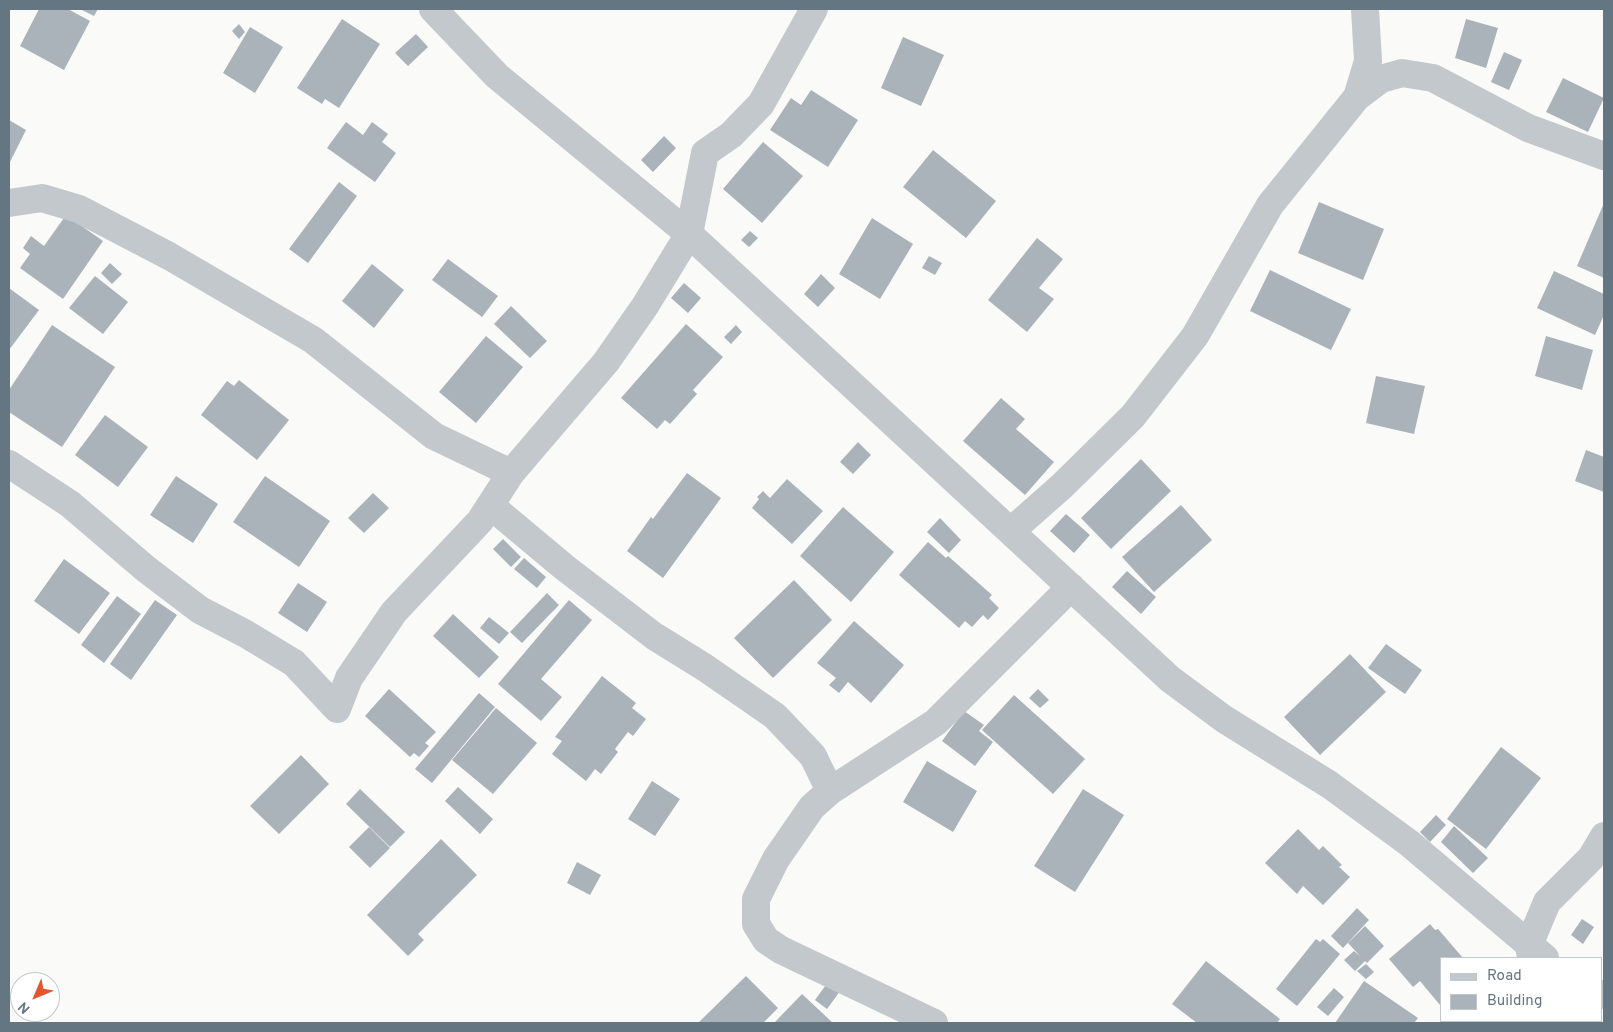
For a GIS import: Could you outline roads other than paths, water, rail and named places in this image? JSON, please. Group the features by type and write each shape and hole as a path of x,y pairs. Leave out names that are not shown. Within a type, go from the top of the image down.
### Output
{"street":[{"path":"9,464 70,504 146,569 200,610 246,634 294,663 337,709 349,678 394,612 480,521 511,473 606,362 645,306 690,234 705,153 731,135 761,104 814,9"},
{"path":"1357,97 1368,61 1365,9"},
{"path":"443,13 497,76 690,234 1170,679 1224,719 1330,785 1401,837 1535,954 1547,902 1592,858 1604,836"},
{"path":"1011,531 1062,486 1133,416 1195,336 1270,205 1357,97 1381,79 1402,73 1433,78 1528,128 1604,156"},
{"path":"9,203 42,198 79,209 169,256 312,340 434,436 511,473"},
{"path":"491,506 564,567 654,636 704,667 775,716 813,756 830,791"},
{"path":"934,1023 781,950 766,940 756,924 756,899 776,858 812,807 830,791 936,722 1071,587"}]}
